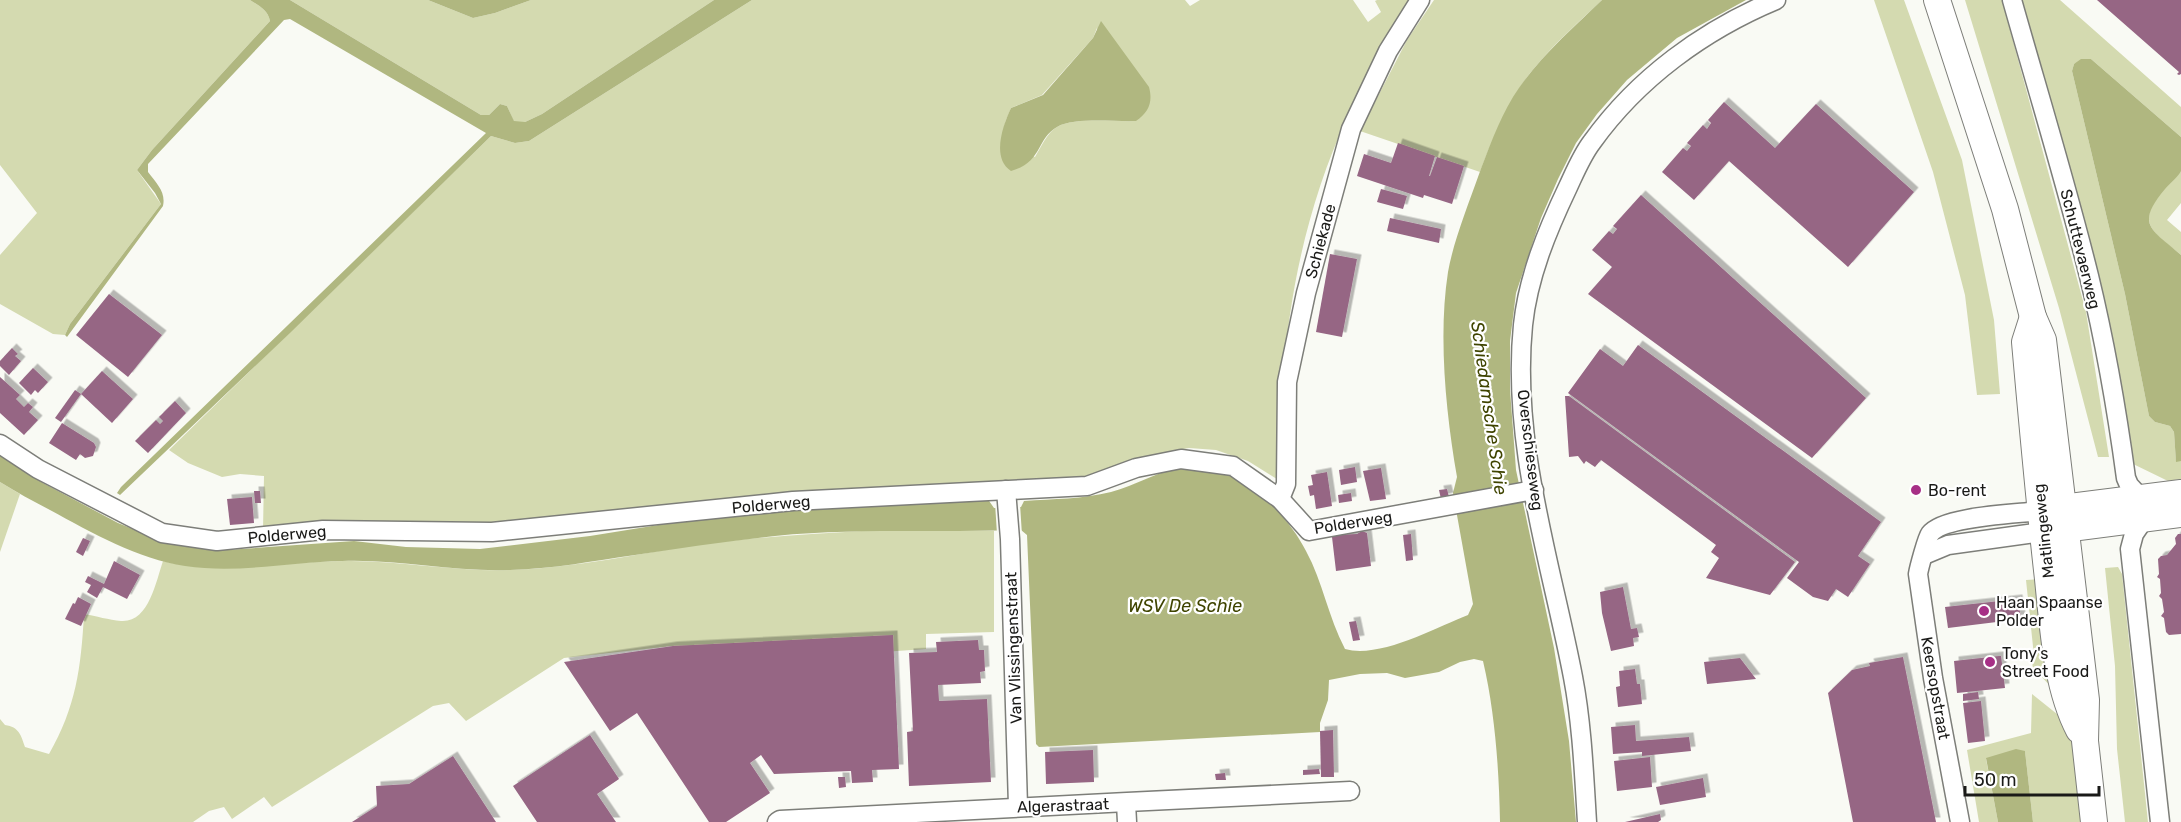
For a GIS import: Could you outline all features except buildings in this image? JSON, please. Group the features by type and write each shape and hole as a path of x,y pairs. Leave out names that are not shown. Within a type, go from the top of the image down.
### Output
{"main road":[{"name":"Matlingeweg","path":"1937,0 2005,209 2032,317 2043,339 2056,655 2071,711 2085,741 2094,822"},
{"path":"2052,520 2106,524 2181,493"},
{"path":"2052,520 2143,508 2181,514"}],"street":[{"name":"Schiekade","path":"1280,499 1286,484 1287,382 1306,293 1351,129 1388,51 1420,0"},
{"name":"Overschieseweg","path":"1587,822 1579,721 1573,678 1530,491 1521,380 1523,325 1528,293 1550,224 1573,177 1591,142 1620,107 1658,71 1705,36 1748,12 1776,0"},
{"name":"Schuttevaerweg","path":"2012,0 2089,278 2109,375 2126,478 2143,508"},
{"name":"Polderweg","path":"0,444 38,469 162,533 217,542 323,530 492,532 793,501 1006,495 1087,486 1136,468 1181,459 1233,466 1280,499 1309,531 1530,491"},
{"name":"Van Vlissingenstraat","path":"1006,495 1018,807"},
{"path":"2143,508 2130,549 2160,822"},
{"name":"Keersopstraat","path":"1960,822 1933,678 1918,574 1919,565 1929,535 1940,525 1980,517 2052,520"},
{"path":"2106,524 2116,531 2130,549"},
{"name":"Algerastraat","path":"777,822 780,820 1018,807 1350,791"},
{"path":"1126,803 1127,822"}],"shaded area":[{"path":"0,0 250,0 265,11 270,21 152,150 137,170 161,204 70,324 65,335 53,334 0,304 0,255 37,213 0,165"},
{"path":"290,0 428,0 473,18 531,0 714,0 542,114 525,122 514,122 507,106 500,104 489,115 481,115"},
{"path":"752,0 1185,0 1190,6 1200,0 1353,0 1368,22 1381,12 1375,1 1409,0 1369,73 1334,148 1304,243 1291,309 1284,374 1285,484 1248,461 1216,450 1189,448 1172,451 1090,479 801,493 712,500 588,520 479,533 263,530 264,476 240,474 222,477 188,463 169,450 491,136 515,143 529,141","holes":["1097,28 1136,121 1084,121 1064,124 1050,133 1035,157 1001,140 1011,108 1042,95 1093,38"]},
{"path":"1434,0 1602,0 1536,66 1518,90 1480,172 1360,131 1407,40"},
{"path":"1874,0 1904,0 1962,160 1994,320 2000,394 1977,395 1965,295 1933,172"},
{"path":"1965,0 2002,0 2086,312 2109,457 2098,457 2059,308"},
{"path":"2022,0 2060,0 2181,107 2181,137 2091,59 2074,64 2072,71 2125,294 2149,416 2155,422 2170,426 2174,432 2176,461 2181,461 2181,479 2168,481 2129,462 2101,292"},
{"path":"2181,170 2181,203 2167,220 2181,232 2181,255 2153,230 2149,222 2149,214 2157,197"},
{"path":"0,482 20,494 0,552"},
{"path":"862,531 994,531 994,632 926,634 926,649 706,664 683,656 672,646 564,658 466,721 449,703 433,706 272,807 264,797 232,819 224,807 209,811 193,822 0,822 0,719 5,725 19,732 25,747 49,754 65,720 76,687 84,614 112,620 131,620 145,608 150,599 163,561 230,568 365,561 490,570 535,569 724,542"},
{"path":"2118,567 2122,574 2148,822 2125,822 2117,749 2115,666 2105,568"},
{"path":"2041,579 2059,695 2033,668 2031,657 2034,656 2026,580"},
{"path":"2032,694 2072,726 2074,761 2083,822 2033,822 2025,751 1986,759 1998,822 1979,822 1967,750 2031,733"}],"water":[{"path":"250,0 290,0 481,115 489,115 500,104 507,106 514,121 525,122 542,114 714,0 752,0 529,141 515,143 491,136 120,495 117,493 121,487 486,133 290,19 284,20 148,164 148,172 162,192 163,206 67,337 65,335 70,324 161,204 137,170 152,150 270,21 265,11"},
{"path":"428,0 531,0 473,18"},
{"path":"1602,0 1746,0 1677,38 1627,80 1597,114 1576,143 1558,179 1541,218 1516,293 1510,341 1510,390 1516,470 1554,648 1569,741 1576,822 1500,822 1491,700 1483,661 1474,659 1460,662 1439,672 1405,678 1387,673 1360,674 1329,680 1328,700 1320,723 1320,732 1039,747 1036,744 1027,535 1021,530 836,532 775,536 526,569 468,569 363,561 225,569 185,566 150,558 82,527 0,482 0,455 43,483 118,523 160,540 199,548 227,550 354,541 406,547 480,549 590,536 714,516 987,498 994,508 1021,507 1024,501 1100,494 1175,469 1203,468 1221,472 1239,480 1256,491 1285,519 1297,535 1312,563 1345,649 1374,650 1407,641 1468,615 1473,604 1453,493 1457,477 1450,427 1444,348 1448,272 1461,224 1498,126 1513,97 1543,58"},
{"path":"1101,21 1149,87 1150,102 1147,110 1136,121 1084,121 1057,127 1045,138 1029,162 1011,171 1001,158 1000,141 1011,108 1043,95 1093,38"},
{"path":"2081,59 2091,59 2181,137 2181,171 2156,201 2149,219 2150,226 2155,232 2181,255 2181,461 2176,462 2174,432 2170,426 2155,422 2149,416 2125,294 2072,71 2074,64"},
{"path":"2016,749 2025,751 2033,822 1998,822 1986,758"}],"pier":[{"path":"995,503 996,505 1020,504 1022,535 1019,533 997,534"}],"place":[{"name":"Bo-rent","path":"1916,490"},
{"name":"Haan Spaanse Polder","path":"1984,611"},
{"name":"Tony's Street Food","path":"1990,662"}],"water label":[{"name":"Schiedamsche Schie","path":"1489,408"},
{"name":"WSV De Schie","path":"1185,606"}]}
